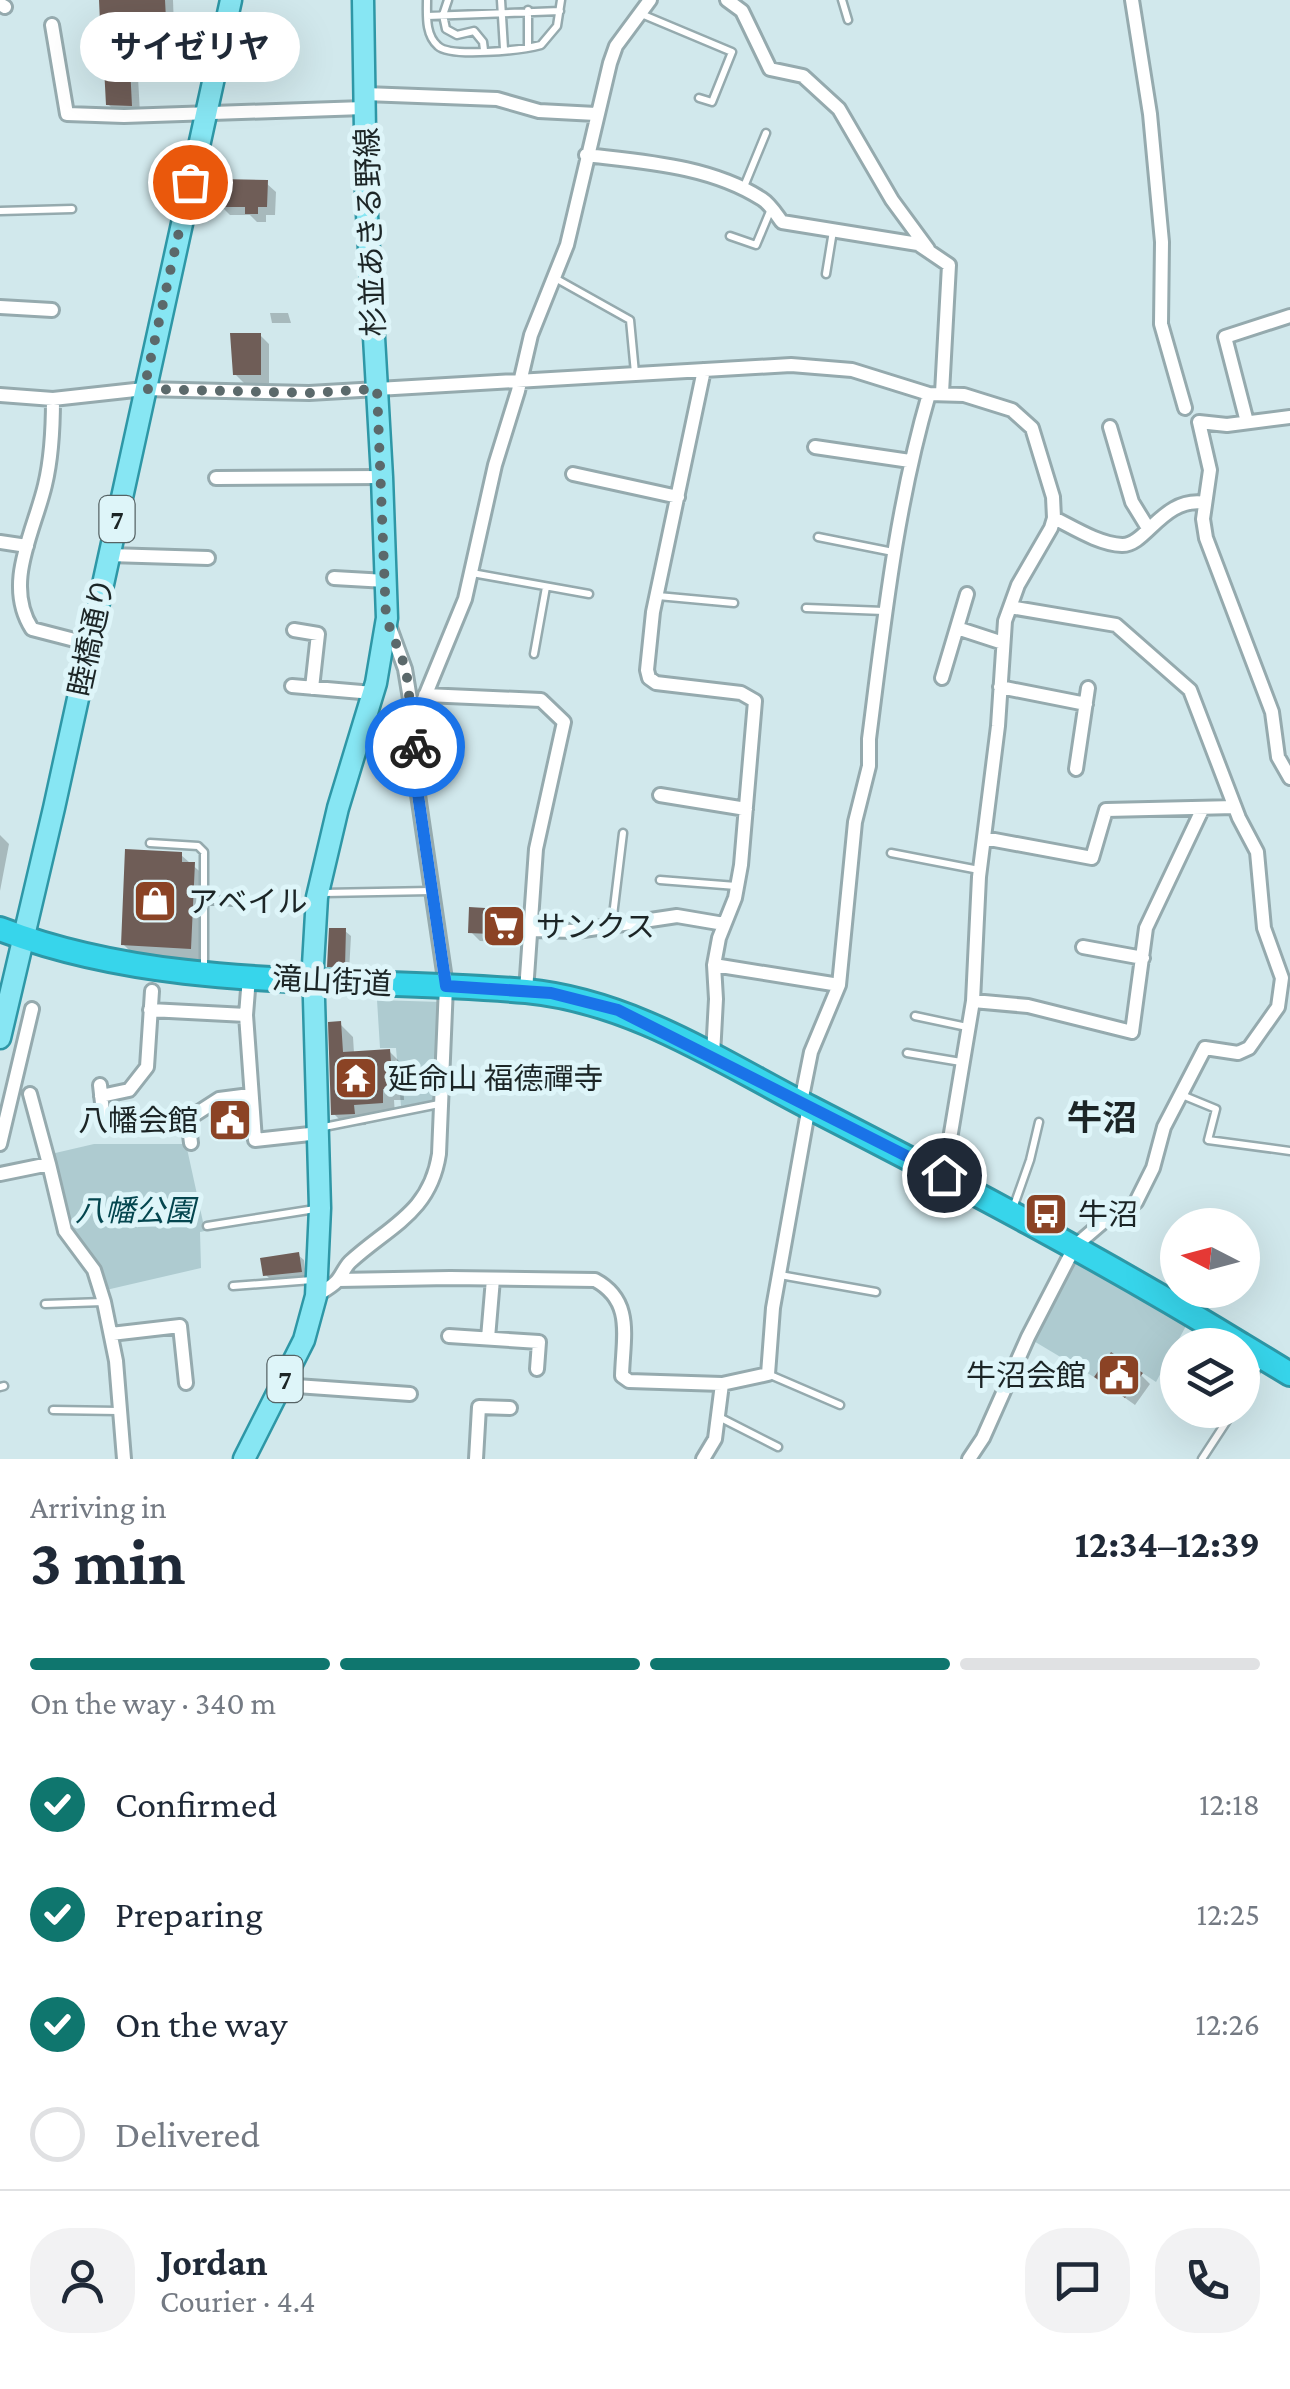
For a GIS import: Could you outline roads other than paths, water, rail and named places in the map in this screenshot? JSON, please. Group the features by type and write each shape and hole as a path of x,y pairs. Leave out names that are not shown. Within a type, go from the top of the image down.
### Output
{"highway":[{"name":"滝山街道","path":"0,929 91,957 203,972 314,982 526,990 618,1010 944,1175 1213,1328"},
{"name":"滝山街道","path":"1260,1356 1289,1371"}],"main road":[{"name":"睦橋通り","path":"0,1038 231,0"},
{"name":"杉並あきる野線","path":"244,1459 282,1385 324,1285 314,982 318,892 338,808 373,693 386,618 366,196 363,0"}],"street":[{"path":"414,722 464,599 494,465 530,335 566,245 616,46 650,0"},
{"path":"727,0 742,10 770,68 803,76 839,110 892,200 918,231 929,252"},
{"path":"1132,0 1150,114 1155,200 1162,242 1161,324 1185,408"},
{"path":"52,26 68,114 124,116 365,100 497,99 539,111 596,114"},
{"path":"324,1285 595,1280 614,1290 623,1308 622,1376 629,1381 722,1384 768,1374 810,1052 839,986 855,822 870,766 869,739 893,552 910,461 935,393 949,264 918,244 782,222 764,200 711,176 659,163 586,155"},
{"path":"0,307 52,310"},
{"path":"1247,422 1225,337 1290,316"},
{"path":"0,395 53,399 144,389 309,393 790,365 852,370 935,393 964,395 1023,417 1032,428 1042,458 1053,497 1054,518 1010,608 1003,643 980,870 973,1001 944,1175"},
{"path":"704,370 657,596 646,670 656,683 742,693 755,701 737,886 714,965 713,1056"},
{"path":"53,399 53,443 45,485 18,580 28,624 38,633 90,644"},
{"path":"1290,417 1227,425 1199,422 1210,470 1202,520 1206,538 1272,712 1278,757 1290,778"},
{"path":"1110,427 1132,502 1148,528"},
{"path":"815,447 910,461"},
{"path":"573,474 678,497"},
{"path":"216,478 382,477"},
{"path":"1054,518 1122,545 1130,543 1170,510 1190,501 1205,503"},
{"path":"0,542 27,546"},
{"path":"109,555 208,558"},
{"path":"334,578 386,581"},
{"path":"942,678 967,594"},
{"path":"969,1459 983,1438 1028,1337 1075,1246 1110,1216 1136,1202 1153,1168 1164,1128 1205,1048 1238,1053 1249,1048 1278,1008 1282,993 1280,966 1264,928 1258,852 1234,807 1190,690 1116,625 1010,608"},
{"path":"324,1285 404,1220 428,1193 439,1154 446,986 417,788 414,722 406,669 386,618"},
{"path":"957,628 1003,643"},
{"path":"294,630 318,634 312,688"},
{"path":"292,686 373,693"},
{"path":"1000,687 1086,704"},
{"path":"1076,768 1088,688"},
{"path":"425,695 542,700 564,722 536,849 526,990"},
{"path":"660,794 746,809"},
{"path":"984,838 1092,858 1106,810 1234,807"},
{"path":"973,1001 1028,1006 1132,1032 1146,928 1202,810"},
{"path":"530,930 577,931 677,916 724,924"},
{"path":"1083,947 1142,958"},
{"path":"714,965 839,986"},
{"path":"249,977 246,1014 256,1140 319,1130"},
{"path":"104,1112 100,1090 128,1090 147,1067 152,992"},
{"path":"0,1144 32,1009"},
{"path":"150,1010 246,1014"},
{"path":"30,1094 65,1231 94,1270 104,1302 112,1334 124,1459"},
{"path":"191,1143 188,1118 219,1099 250,1095"},
{"path":"0,1174 49,1164"},
{"path":"488,1338 494,1279"},
{"path":"112,1334 180,1326 186,1382"},
{"path":"449,1336 538,1342 537,1369"},
{"path":"703,1459 715,1439 722,1384"},
{"path":"282,1385 410,1394"},
{"path":"476,1459 480,1408 510,1408"}],"lane":[{"path":"427,0 430,35 440,48 454,52 528,48 548,40 557,26 562,0"},
{"path":"448,0 443,15 451,34 474,31 484,50"},
{"path":"501,0 504,49"},
{"path":"842,0 848,20"},
{"path":"528,10 528,48"},
{"path":"427,16 560,10"},
{"path":"639,13 732,52 712,102 699,98"},
{"path":"742,190 766,134"},
{"path":"730,236 756,245 771,208"},
{"path":"0,211 72,209"},
{"path":"826,274 833,230"},
{"path":"554,278 630,320 635,373"},
{"path":"818,537 893,552"},
{"path":"471,572 588,594"},
{"path":"534,654 546,586"},
{"path":"657,596 734,603"},
{"path":"806,608 886,611"},
{"path":"612,926 623,833"},
{"path":"150,843 198,846 204,852 203,972"},
{"path":"891,853 980,870"},
{"path":"660,880 737,886"},
{"path":"318,892 344,895 432,891"},
{"path":"203,900 239,902"},
{"path":"914,1016 969,1028"},
{"path":"908,1054 963,1062"},
{"path":"1181,1094 1216,1109 1208,1140 1290,1151"},
{"path":"319,1130 440,1104"},
{"path":"1012,1212 1039,1122"},
{"path":"207,1226 320,1208"},
{"path":"778,1275 876,1292"},
{"path":"234,1286 324,1285"},
{"path":"45,1304 104,1302"},
{"path":"1260,1363 1263,1358"},
{"path":"768,1374 840,1405"},
{"path":"53,1410 118,1411"},
{"path":"718,1416 778,1447"},
{"path":"1202,1459 1222,1428"}],"place":[{"name":"サイゼリヤ","path":"190,182"},
{"name":"アベイル","path":"155,901"},
{"name":"サンクス","path":"504,926"},
{"name":"延命山 福德禪寺","path":"356,1078"},
{"name":"八幡会館","path":"230,1120"},
{"name":"牛沼","path":"1046,1214"},
{"name":"牛沼会館","path":"1119,1375"}],"district":[{"name":"牛沼","path":"1102,1118"}],"park label":[{"name":"八幡公園","path":"135,1210"}]}
